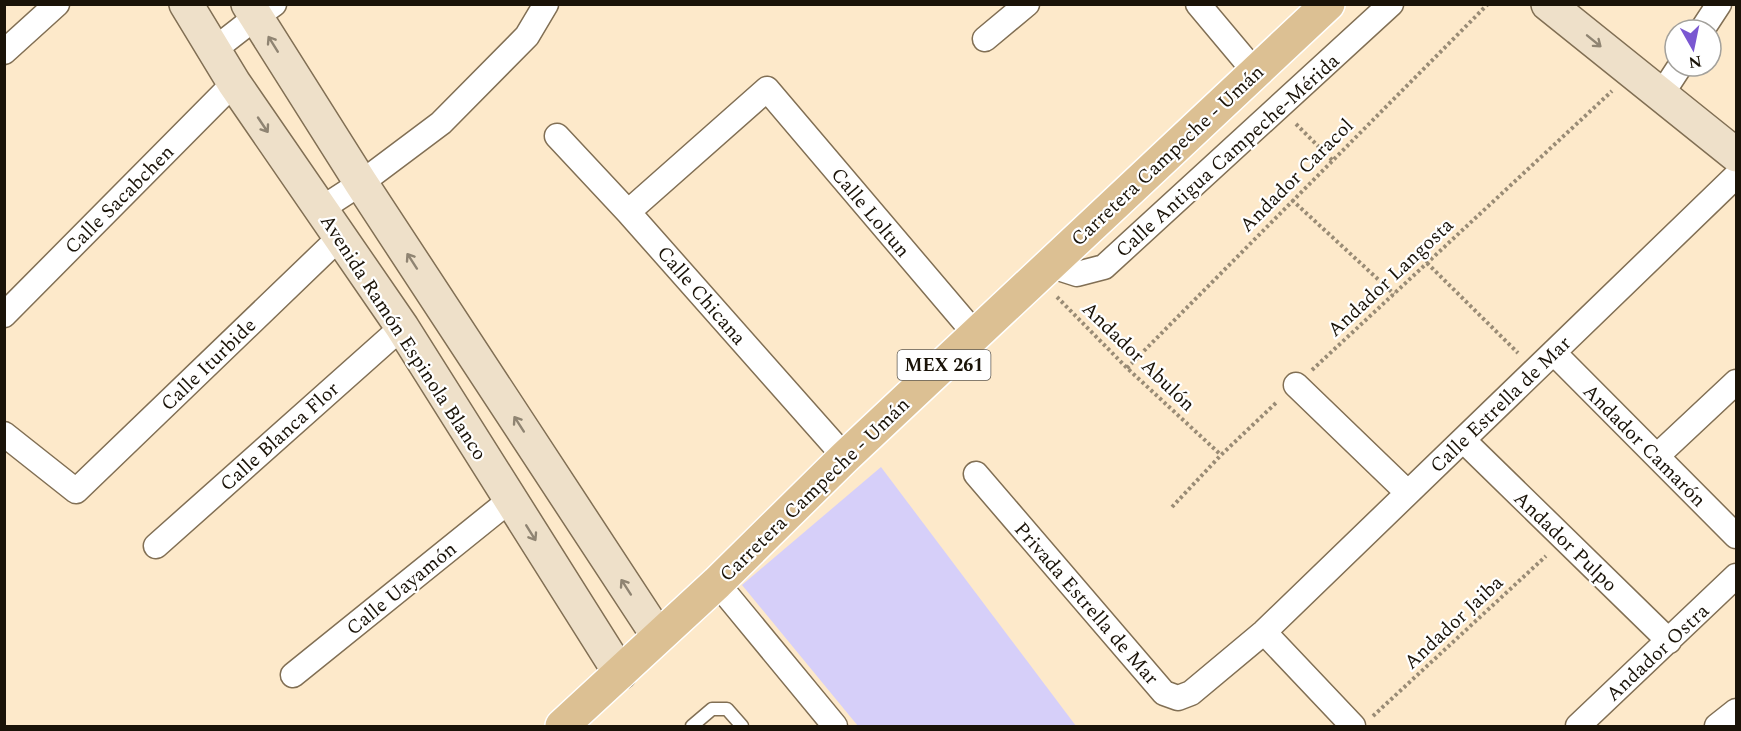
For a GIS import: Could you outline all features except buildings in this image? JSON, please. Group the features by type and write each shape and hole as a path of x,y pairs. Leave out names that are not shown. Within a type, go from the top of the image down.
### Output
{"main road":[{"name":"Avenida Ramón Espinola Blanco","path":"186,4 234,84 402,327 620,672"},
{"name":"Carretera Campeche - Umán","path":"566,725 658,636 717,583 845,458 1328,4"},
{"path":"1548,4 1737,155"},
{"path":"259,9 361,183 658,636"}],"street":[{"path":"4,52 57,4"},
{"path":"321,209 361,183 441,123 527,36 546,4"},
{"path":"985,39 1027,4"},
{"path":"1198,4 1255,72"},
{"name":"Calle Antigua Campeche-Mérida","path":"1043,272 1077,274 1104,267 1391,4"},
{"path":"1710,18 1719,4"},
{"path":"215,50 259,9"},
{"path":"1661,95 1672,78"},
{"name":"Calle Sacabchen","path":"4,315 234,84"},
{"name":"Calle Loltun","path":"628,212 767,88 976,335"},
{"name":"Calle Chicana","path":"557,136 628,212 845,458"},
{"name":"Calle Estrella de Mar","path":"1264,632 1737,176"},
{"name":"Calle Iturbide","path":"9,447 76,491 340,237"},
{"name":"Calle Blanca Flor","path":"156,546 402,327"},
{"name":"Andador Camarón","path":"1554,353 1737,536"},
{"path":"1657,456 1737,382"},
{"path":"1296,385 1408,493"},
{"name":"Andador Pulpo","path":"1463,440 1669,641"},
{"name":"Privada Estrella de Mar","path":"976,474 1164,693 1178,698 1191,693 1264,632"},
{"name":"Calle Uayamón","path":"293,675 510,500"},
{"name":"Andador Ostra","path":"1578,726 1737,576"},
{"path":"717,583 835,726"},
{"path":"1264,632 1362,722"},
{"path":"1716,726 1737,711"}],"lane":[{"path":"692,726 712,709 728,709 742,726"}],"path":[{"name":"Andador Caracol","path":"1127,368 1488,4"},
{"name":"Andador Langosta","path":"1172,507 1221,455 1632,72"},
{"path":"1280,107 1332,160"},
{"path":"1292,200 1394,294"},
{"path":"1427,263 1536,370"},
{"name":"Andador Abulón","path":"1043,272 1127,368 1221,455"},
{"name":"Andador Jaiba","path":"1362,722 1565,540"}],"shaded area":[{"path":"881,467 1076,726 858,726 742,585"}]}
